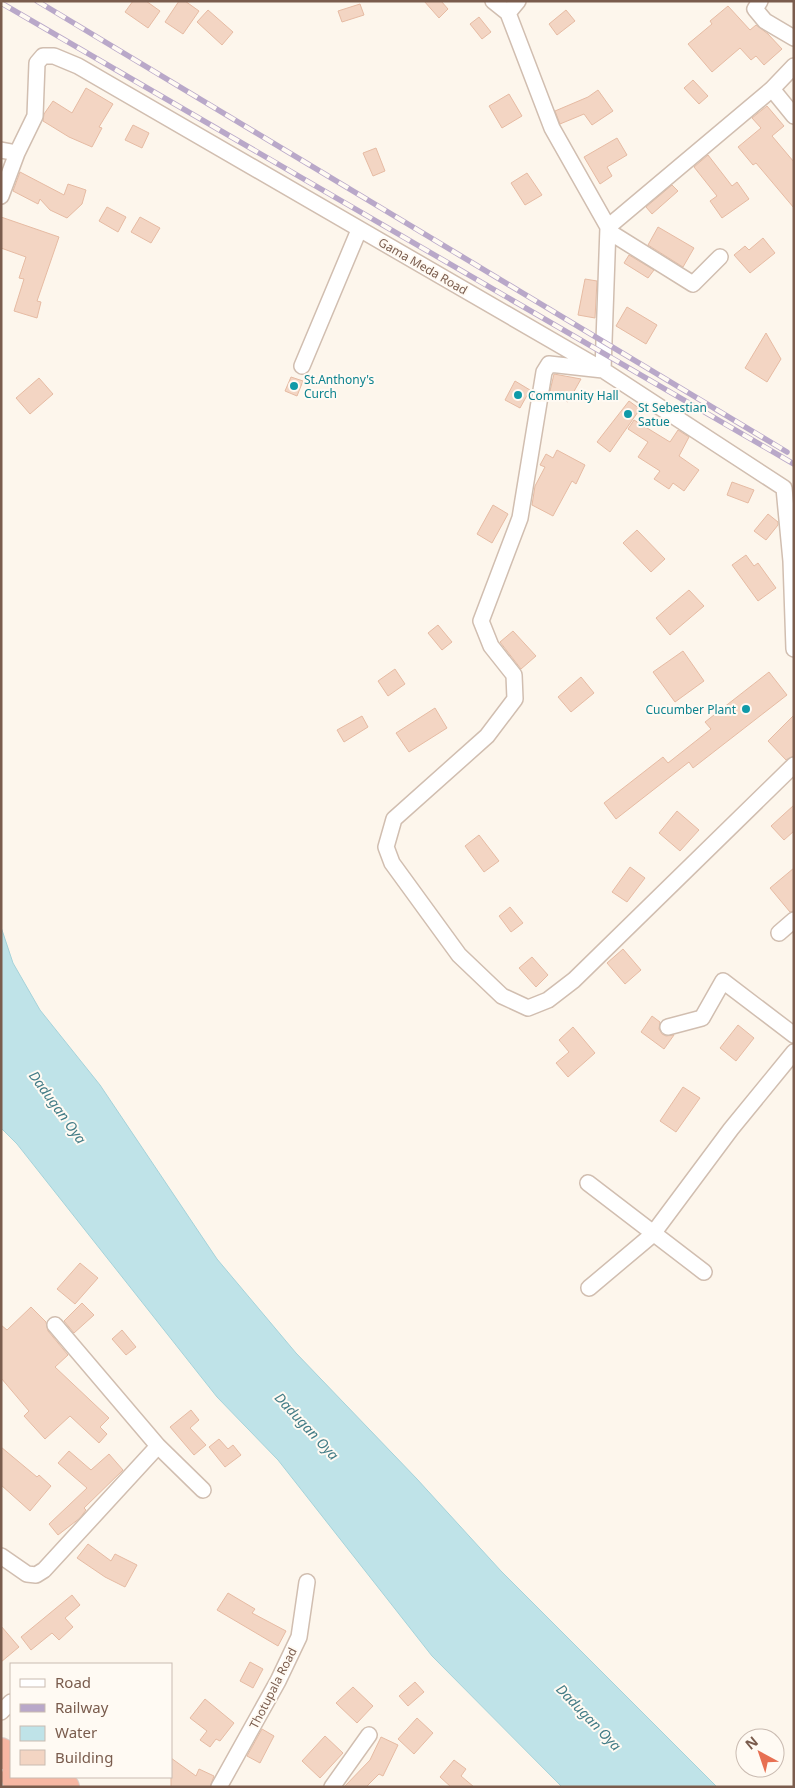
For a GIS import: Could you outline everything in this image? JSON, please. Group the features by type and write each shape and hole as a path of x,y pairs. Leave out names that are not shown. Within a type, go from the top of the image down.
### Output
{"highway":[{"path":"21,1778 34,1787"},
{"path":"48,1778 65,1787"}],"street":[{"path":"493,1 513,7 552,128 608,229 693,284 720,257"},
{"path":"760,1 755,9 765,21 794,38"},
{"name":"Gama Meda Road","path":"1,196 17,153 35,116 37,63 43,56 54,56 78,66 603,370 784,488 792,561 794,649"},
{"path":"794,66 772,89 608,229 603,370 549,364 544,372 520,518 481,620 491,646 514,675 515,699 487,736 394,819 386,847 392,863 459,955 502,996 528,1008 548,1000 574,980 794,764"},
{"path":"772,89 794,116"},
{"path":"1,150 17,153"},
{"path":"302,366 359,230"},
{"path":"779,932 794,920"},
{"path":"668,1027 702,1018 723,981 794,1035"},
{"path":"589,1288 653,1233 731,1129 794,1052"},
{"path":"588,1183 704,1272"},
{"path":"55,1325 158,1446 203,1490"},
{"path":"1,1556 27,1574 36,1575 44,1570 158,1446"},
{"name":"Thotupala Road","path":"219,1787 278,1681 299,1637 307,1582"},
{"path":"1,1712 10,1703"},
{"path":"332,1787 369,1735"}],"water":[{"name":"Dadugan Oya","path":"1,927 13,963 40,1010 100,1085 217,1259 296,1353 417,1479 501,1571 717,1787 562,1787 432,1656 278,1460 217,1397 17,1144 1,1128"}],"building":[{"path":"133,1 146,1 160,11 148,28 125,12"},
{"path":"179,1 185,1 199,11 183,34 165,22"},
{"path":"424,1 441,1 448,9 439,18"},
{"path":"360,4 364,15 342,22 338,11"},
{"path":"728,6 750,30 756,25 768,34 782,49 764,65 756,56 751,60 740,48 712,72 688,44 712,24 710,21"},
{"path":"208,10 233,32 222,45 197,22"},
{"path":"566,10 575,21 557,35 549,24"},
{"path":"479,17 491,32 482,39 470,24"},
{"path":"693,80 708,96 699,104 684,88"},
{"path":"86,88 113,104 99,127 102,128 92,147 69,137 43,121 44,114 53,101 72,113"},
{"path":"598,90 613,111 592,125 584,114 560,124 555,111 588,97"},
{"path":"509,94 522,116 502,128 489,106"},
{"path":"767,106 784,126 772,136 794,162 794,208 756,163 753,165 738,147 761,128 752,118"},
{"path":"133,125 149,133 142,148 125,140"},
{"path":"617,138 627,155 607,167 612,176 600,184 584,157"},
{"path":"376,148 385,171 373,176 363,153"},
{"path":"708,155 732,186 737,182 749,199 722,218 710,201 717,196 694,167"},
{"path":"20,172 64,195 68,184 86,190 82,204 67,218 50,210 40,199 38,204 13,191"},
{"path":"527,173 542,195 525,205 511,183"},
{"path":"672,185 678,191 652,214 646,207"},
{"path":"107,207 126,217 118,232 99,221"},
{"path":"1,217 59,237 37,301 41,302 37,318 14,311 24,279 19,278 26,257 1,248"},
{"path":"140,217 160,228 151,243 131,232"},
{"path":"658,227 694,248 683,267 648,245"},
{"path":"763,238 775,253 750,273 734,255 745,246 749,250"},
{"path":"629,255 654,270 648,278 624,263"},
{"path":"585,279 597,281 595,318 578,315"},
{"path":"627,307 657,325 646,344 616,326"},
{"path":"766,333 781,359 767,382 745,368"},
{"path":"554,374 581,379 568,402 550,391"},
{"name":"St.Anthony's Curch","path":"291,377 303,381 297,396 285,391"},
{"path":"39,378 53,394 30,414 16,398"},
{"name":"Community Hall","path":"515,381 530,390 520,408 505,400"},
{"path":"629,401 640,409 610,452 597,442"},
{"path":"634,420 670,442 678,430 689,437 679,456 699,470 684,491 673,483 669,489 654,479 660,471 638,457 648,442 628,429"},
{"path":"557,450 585,465 576,484 572,481 553,516 532,505 535,486 545,467 540,465 546,454 553,458"},
{"path":"732,482 754,490 748,503 727,495"},
{"path":"493,505 508,514 492,543 477,534"},
{"path":"768,514 778,522 778,525 766,540 754,531"},
{"path":"637,530 665,559 651,572 623,543"},
{"path":"746,555 754,566 758,563 776,588 758,601 732,565"},
{"path":"689,590 704,606 670,635 656,618"},
{"path":"438,625 452,642 442,650 428,633"},
{"path":"513,631 536,656 521,669 500,642"},
{"path":"683,651 704,681 675,702 653,672"},
{"path":"395,669 405,684 388,696 378,681"},
{"path":"769,672 787,695 693,768 689,762 616,819 604,803 663,757 668,763 711,729 705,722"},
{"path":"581,677 594,693 571,712 558,697"},
{"path":"435,708 447,728 409,752 396,733"},
{"path":"794,715 794,756 786,760 768,741"},
{"path":"362,716 368,727 344,742 337,730"},
{"path":"794,805 794,831 784,840 771,826"},
{"path":"677,811 699,830 680,851 659,833"},
{"path":"479,835 499,861 484,872 465,846"},
{"path":"630,867 645,878 627,902 612,892"},
{"path":"794,868 794,911 790,912 770,888"},
{"path":"510,907 523,923 511,932 499,916"},
{"path":"623,949 641,970 625,984 607,963"},
{"path":"532,957 548,975 536,987 519,968"},
{"path":"652,1016 660,1022 659,1029 662,1034 666,1036 674,1035 664,1049 641,1032"},
{"path":"738,1025 754,1038 736,1061 720,1048"},
{"path":"573,1027 595,1053 568,1077 556,1063 569,1052 559,1040"},
{"path":"683,1087 700,1098 676,1132 660,1121"},
{"path":"80,1263 98,1278 75,1304 57,1289"},
{"path":"82,1303 94,1315 74,1333 64,1321"},
{"path":"31,1307 46,1322 48,1331 68,1355 55,1367 109,1418 100,1427 107,1434 99,1443 70,1416 45,1439 24,1416 29,1411 1,1378 1,1325 7,1330"},
{"path":"122,1330 136,1347 126,1355 112,1339"},
{"path":"191,1410 199,1420 190,1428 206,1445 194,1455 170,1427"},
{"path":"219,1439 228,1449 233,1445 241,1455 225,1467 209,1447"},
{"path":"1,1447 37,1477 39,1475 51,1486 30,1511 1,1485"},
{"path":"69,1451 91,1470 109,1454 123,1470 84,1508 86,1510 80,1518 58,1535 49,1524 87,1488 58,1463"},
{"path":"88,1544 111,1561 115,1554 137,1565 125,1587 105,1577 77,1558"},
{"path":"228,1593 255,1609 252,1613 286,1631 278,1646 217,1610"},
{"path":"72,1595 80,1605 65,1618 73,1627 59,1640 52,1633 31,1650 21,1637"},
{"path":"1,1626 19,1647 1,1662"},
{"path":"250,1662 263,1669 253,1688 240,1681"},
{"path":"415,1682 424,1692 408,1706 399,1696"},
{"path":"353,1687 373,1706 357,1723 336,1703"},
{"path":"205,1699 234,1723 220,1741 216,1739 210,1747 200,1740 207,1731 190,1718"},
{"path":"417,1718 433,1733 414,1754 398,1739"},
{"path":"262,1729 274,1736 260,1763 247,1756"},
{"path":"325,1736 343,1753 320,1778 302,1761"},
{"path":"381,1737 398,1745 383,1776 379,1774 366,1787 344,1787 370,1760"},
{"path":"172,1759 196,1776 199,1769 214,1776 210,1787 171,1787"},
{"path":"454,1760 466,1769 461,1776 474,1787 451,1787 440,1777"}],"railway":[{"path":"37,1 787,452"},
{"path":"1,3 794,464"}],"place":[{"name":"St.Anthony's Curch","path":"294,386"},
{"name":"Community Hall","path":"518,395"},
{"name":"St Sebestian Satue","path":"628,414"},
{"name":"Cucumber Plant","path":"746,709"}]}
